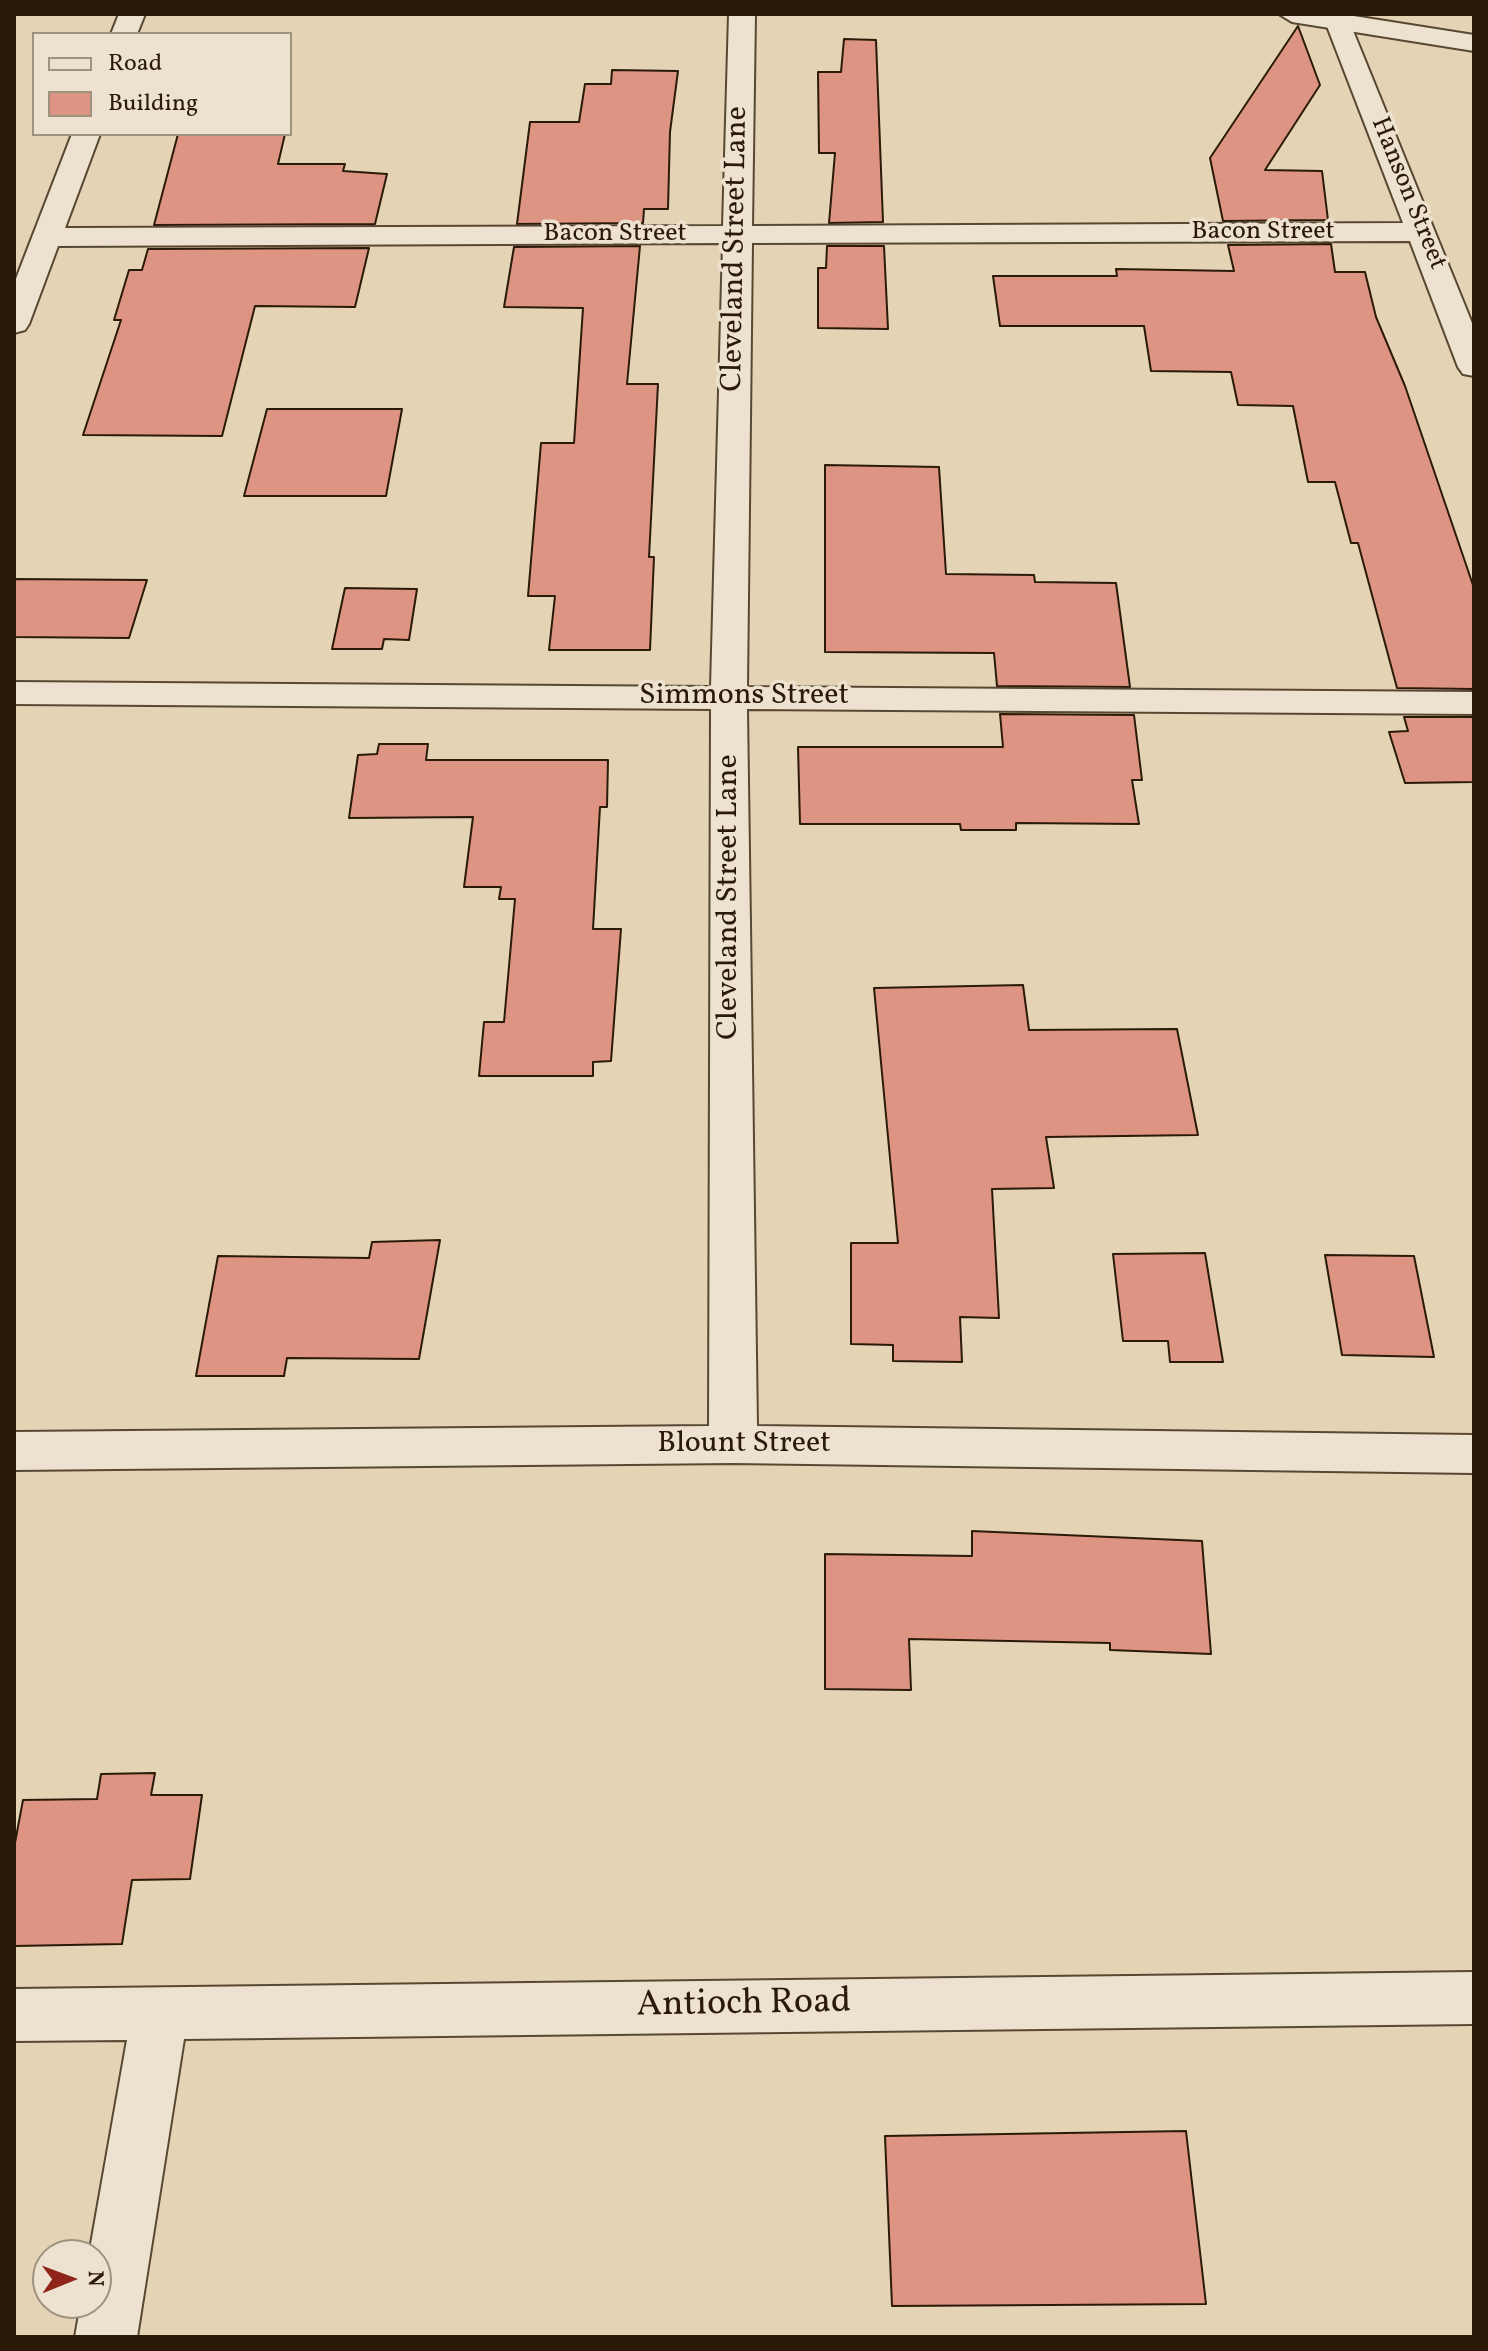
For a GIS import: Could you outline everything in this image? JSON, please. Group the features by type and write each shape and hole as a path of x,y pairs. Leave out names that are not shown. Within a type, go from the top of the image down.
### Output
{"street":[{"name":"Cleveland Street Lane","path":"733,1444 729,696 742,14"},
{"path":"1292,14 1474,43"},
{"name":"Hanson Street","path":"1338,21 1474,367"},
{"path":"14,324 21,284 47,237 85,136"},
{"name":"Bacon Street","path":"47,237 1423,232"},
{"name":"Simmons Street","path":"14,693 1474,703"},
{"name":"Blount Street","path":"14,1451 733,1444 1474,1454"},
{"name":"Antioch Road","path":"14,2015 1474,1998"},
{"path":"106,2337 160,2013"}],"building":[{"path":"1298,26 1320,85 1265,170 1322,171 1328,220 1223,221 1210,158"},
{"path":"844,39 876,40 883,222 829,223 835,153 819,153 818,72 841,72"},
{"path":"612,70 678,71 670,132 668,209 644,209 643,223 517,224 530,122 579,122 585,84 611,84"},
{"path":"177,136 285,136 278,164 345,164 343,171 387,174 375,224 154,225"},
{"path":"1331,244 1335,272 1365,272 1376,317 1405,386 1474,588 1474,689 1397,688 1358,543 1351,543 1335,482 1308,482 1293,406 1238,405 1231,372 1151,371 1144,326 1000,326 993,276 1117,276 1116,269 1234,271 1228,245"},
{"path":"640,246 627,384 658,384 649,557 654,557 650,650 549,650 555,596 528,596 541,443 574,443 583,308 504,307 514,247"},
{"path":"827,246 884,246 888,329 818,328 818,268 826,268"},
{"path":"369,248 355,307 255,306 222,436 83,435 121,320 114,320 129,270 142,270 148,249"},
{"path":"267,409 402,409 386,496 244,496"},
{"path":"825,465 939,467 946,574 1034,575 1035,582 1116,583 1130,687 997,686 994,653 825,652"},
{"path":"14,579 147,580 129,638 14,637"},
{"path":"345,588 417,589 409,640 384,639 382,649 332,649"},
{"path":"1000,714 1134,715 1142,780 1132,780 1139,824 1016,823 1016,830 961,830 960,824 800,824 798,747 1003,747"},
{"path":"1404,717 1474,717 1474,782 1405,783 1389,732 1408,731"},
{"path":"379,744 428,744 426,760 608,760 607,807 600,807 593,929 621,929 611,1061 593,1062 593,1076 479,1076 484,1022 504,1022 515,899 499,899 501,887 464,887 473,817 349,818 358,755 377,754"},
{"path":"1023,985 1029,1030 1177,1029 1198,1135 1046,1137 1054,1188 992,1189 999,1318 960,1317 962,1362 893,1361 893,1345 851,1344 851,1243 898,1243 874,988"},
{"path":"440,1240 419,1359 287,1358 284,1376 196,1376 218,1256 369,1258 372,1242"},
{"path":"1205,1253 1223,1362 1170,1362 1168,1341 1123,1341 1113,1254"},
{"path":"1325,1255 1414,1256 1434,1357 1342,1355"},
{"path":"972,1531 1202,1541 1211,1654 1110,1650 1110,1643 909,1639 911,1690 825,1689 825,1554 972,1556"},
{"path":"155,1773 151,1795 202,1795 190,1879 132,1880 122,1944 14,1946 14,1848 23,1800 97,1799 101,1774"},
{"path":"1186,2131 1206,2304 892,2306 885,2136"}]}
